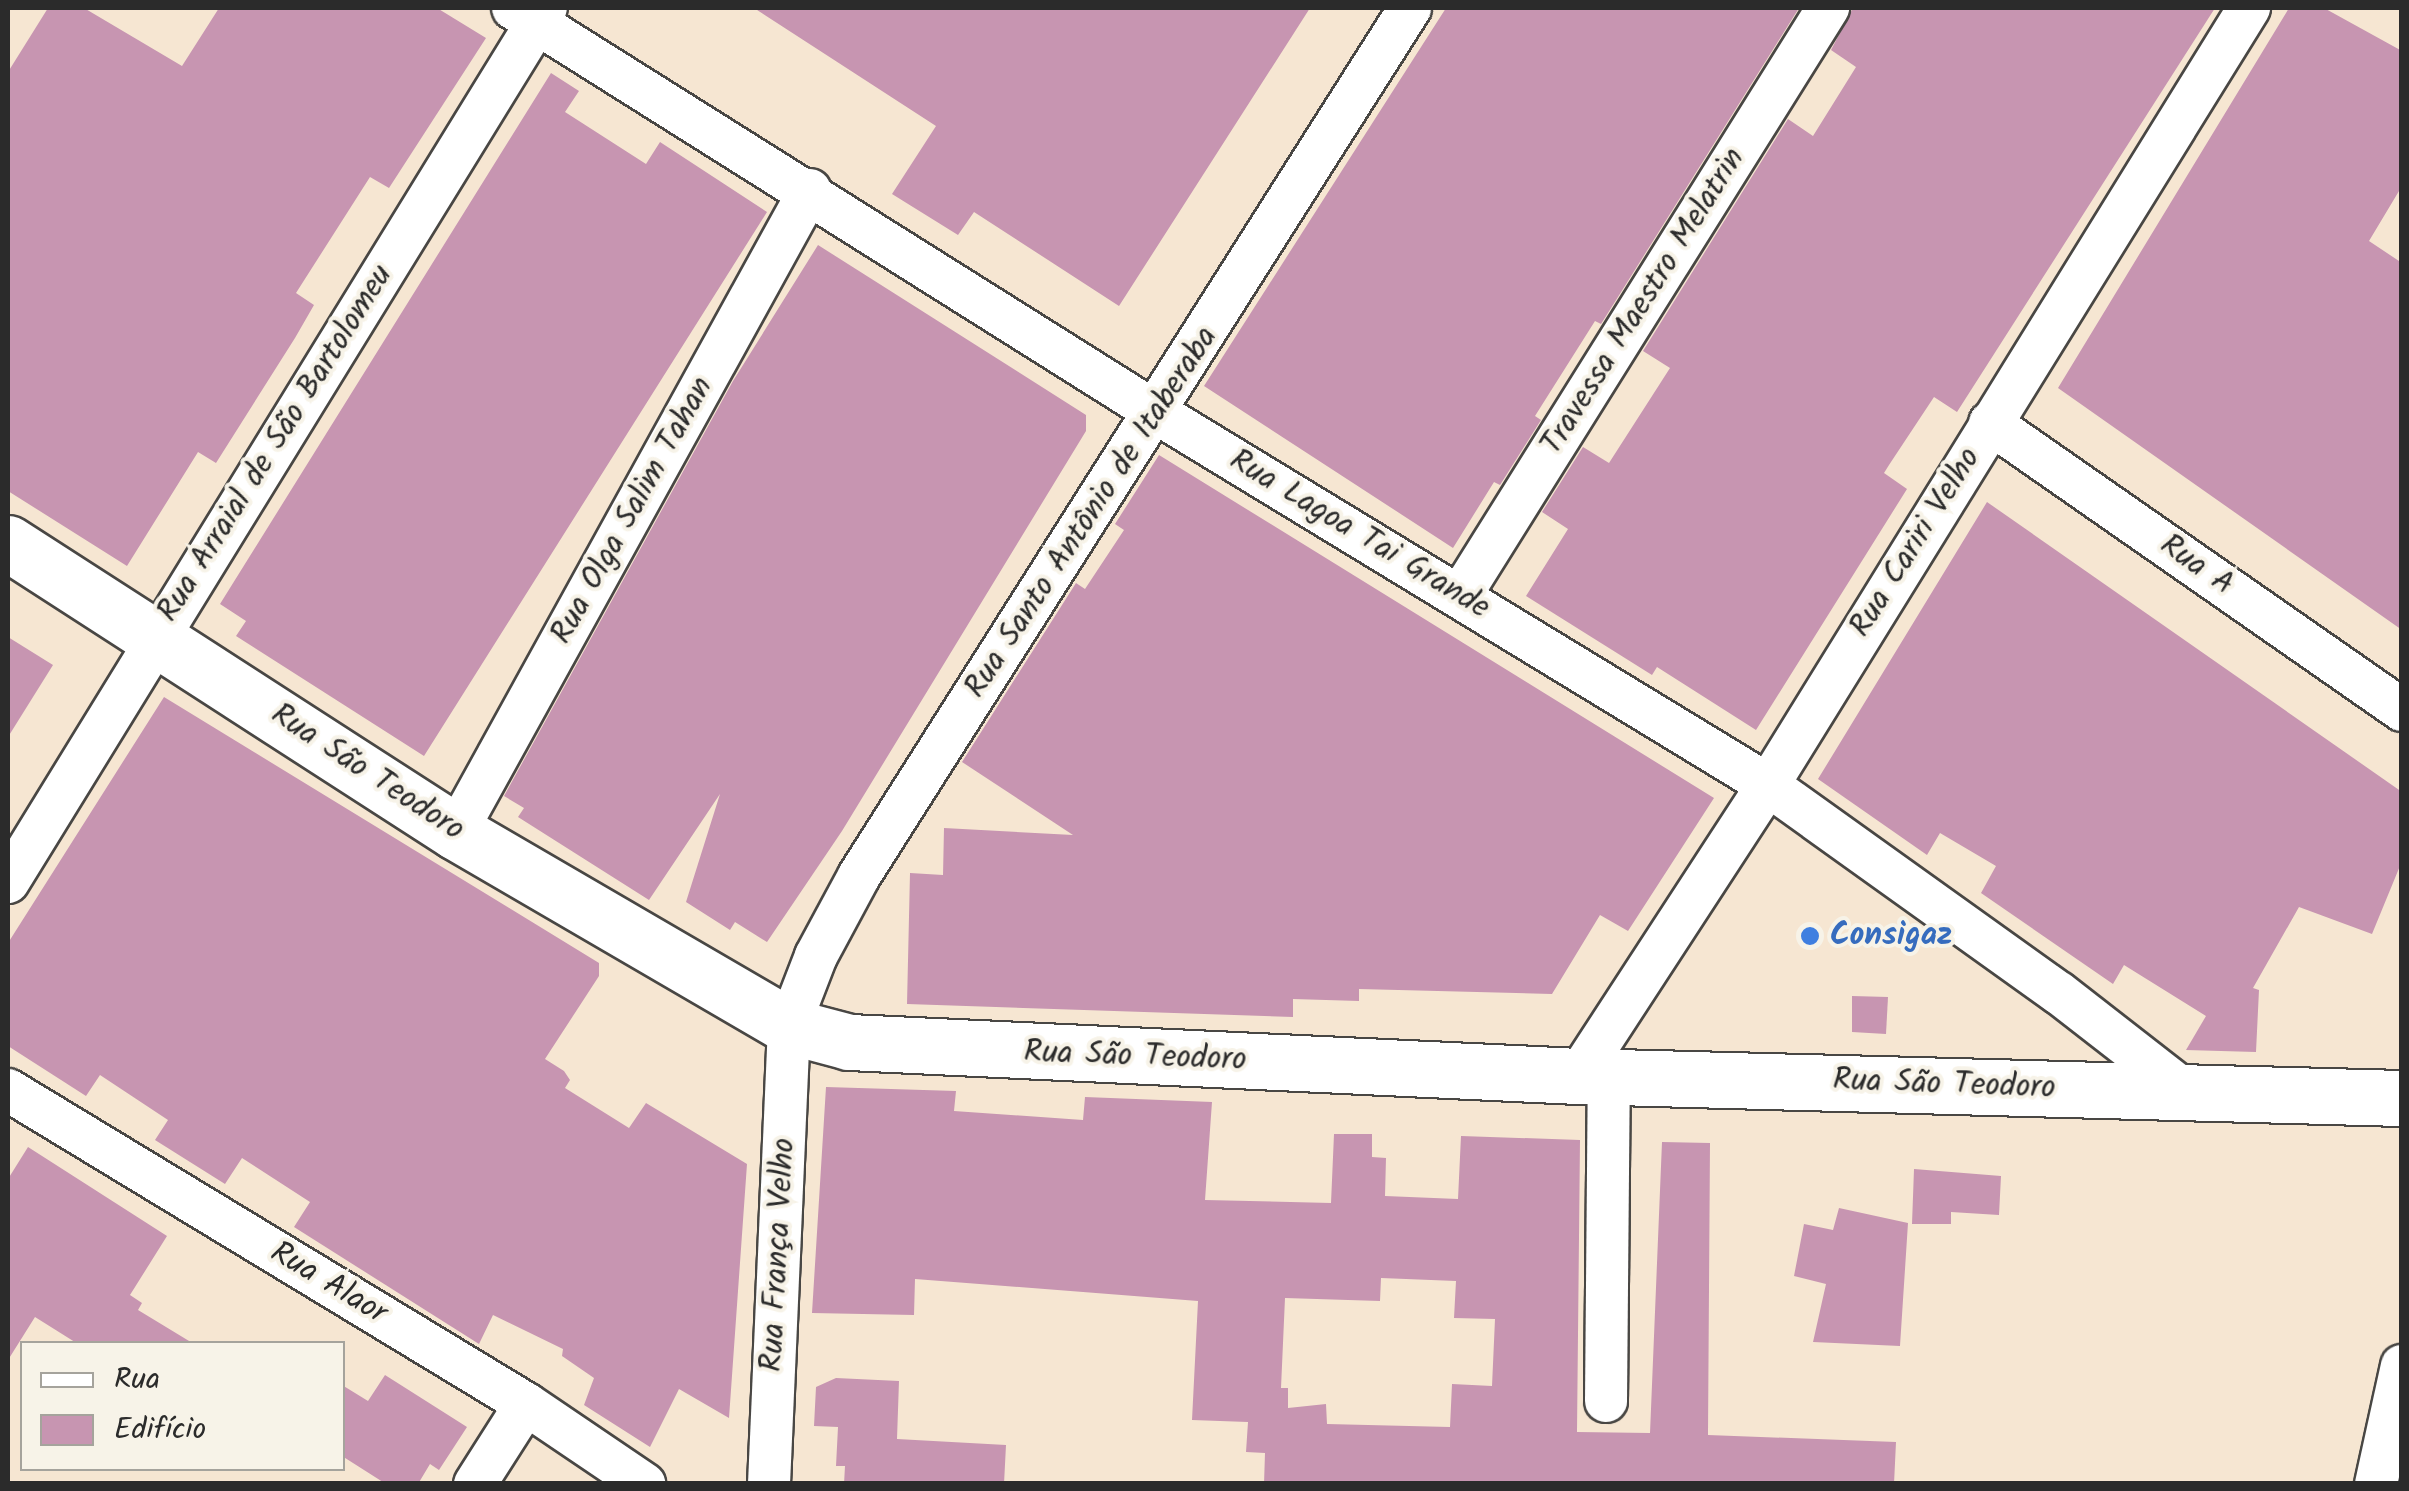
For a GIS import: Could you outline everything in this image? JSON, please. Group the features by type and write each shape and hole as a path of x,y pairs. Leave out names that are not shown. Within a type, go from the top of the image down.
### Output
{"main road":[{"name":"Rua São Teodoro","path":"8,543 456,832 789,1026 850,1042 920,1049 1594,1076 2402,1098"}],"street":[{"name":"Rua Santo Antônio de Itaberaba","path":"789,1026 816,956 859,876 1158,413 1410,8"},
{"name":"Travessa Maestro Melatrin","path":"1460,596 1828,8"},
{"name":"Rua Cariri Velho","path":"1594,1076 1990,423 2250,8"},
{"name":"Rua Lagoa Tai Grande","path":"532,13 1158,413 1768,785 2059,993 2186,1092"},
{"name":"Rua Arraial de São Bartolomeu","path":"8,882 532,13"},
{"name":"Rua Olga Salim Tahan","path":"456,832 810,190"},
{"name":"Rua A","path":"1990,423 2402,710"},
{"name":"Rua França Velho","path":"769,1484 789,1026"},
{"path":"1594,1076 1606,1402"},
{"name":"Rua Alaor","path":"8,1090 526,1404 644,1484"},
{"path":"2386,1467 2402,1366"},
{"path":"475,1484 526,1404"}],"building":[{"path":"48,8 84,8 182,66 219,8 437,8 486,38 389,188 370,177 296,293 314,305 295,338 216,463 198,452 127,566 8,491 8,72"},
{"path":"754,8 1310,8 1119,306 974,212 958,235 892,194 936,126"},
{"path":"1446,8 1799,8 1601,324 1595,321 1535,416 1541,420 1500,485 1494,482 1453,548 1204,386"},
{"path":"1853,8 2215,8 1957,412 1934,397 1889,465 1884,473 1907,489 1756,730 1657,667 1652,675 1526,596 1568,529 1542,512 1583,447 1609,463 1670,368 1643,351 1788,119 1813,136 1856,67 1831,50"},
{"path":"2289,8 2324,8 2402,51 2402,186 2369,241 2402,263 2402,630 2058,388"},
{"path":"551,73 579,91 565,112 646,164 660,142 767,212 424,756 236,636 246,621 220,604"},
{"path":"818,245 1086,415 1086,431 842,831 767,942 735,922 730,930 686,902 720,794 649,900 518,817 524,808 504,796 733,381"},
{"path":"1159,455 1714,798 1628,931 1600,915 1552,994 1359,989 1359,1001 1293,999 1293,1017 907,1004 910,873 943,875 944,828 1073,835 962,762 1076,583 1085,589 1124,530 1115,524"},
{"path":"1987,502 2402,792 2402,861 2372,934 2299,907 2253,988 2259,990 2256,1052 2186,1050 2206,1016 2124,965 2113,984 1981,893 1996,866 1940,833 1927,855 1818,779"},
{"path":"8,637 53,665 8,737"},
{"path":"164,697 599,963 599,976 545,1059 564,1071 570,1080 565,1088 629,1128 646,1103 747,1164 729,1418 679,1389 650,1447 584,1405 594,1378 562,1356 563,1349 493,1315 479,1344 294,1227 310,1202 242,1158 225,1184 155,1140 168,1120 100,1075 86,1096 8,1046 8,943"},
{"path":"1852,996 1888,997 1886,1034 1852,1032"},
{"path":"826,1087 956,1091 954,1111 1083,1120 1085,1097 1212,1102 1205,1200 1331,1203 1334,1134 1372,1134 1372,1157 1386,1158 1385,1196 1458,1199 1461,1136 1580,1140 1577,1432 1650,1433 1662,1142 1710,1143 1708,1435 1896,1442 1894,1484 1264,1484 1265,1453 1246,1452 1248,1422 1192,1420 1198,1301 915,1279 914,1315 812,1313","holes":["1381,1278 1456,1281 1454,1318 1495,1319 1492,1386 1452,1384 1450,1427 1327,1424 1326,1404 1288,1408 1288,1388 1281,1388 1285,1298 1380,1301"]},
{"path":"28,1147 167,1236 130,1295 142,1303 138,1310 189,1341 73,1341 35,1317 8,1360 8,1179"},
{"path":"1914,1169 2001,1176 1999,1215 1951,1212 1951,1224 1912,1224"},
{"path":"1839,1208 1908,1223 1900,1346 1813,1342 1826,1284 1794,1276 1804,1224 1833,1230"},
{"path":"385,1375 467,1427 439,1470 430,1464 418,1484 386,1484 345,1458 345,1387 368,1401"},
{"path":"836,1378 899,1381 897,1439 1006,1445 1004,1484 844,1484 845,1466 836,1466 838,1427 814,1426 816,1387"}],"place":[{"name":"Consigaz","path":"1810,936"}]}
